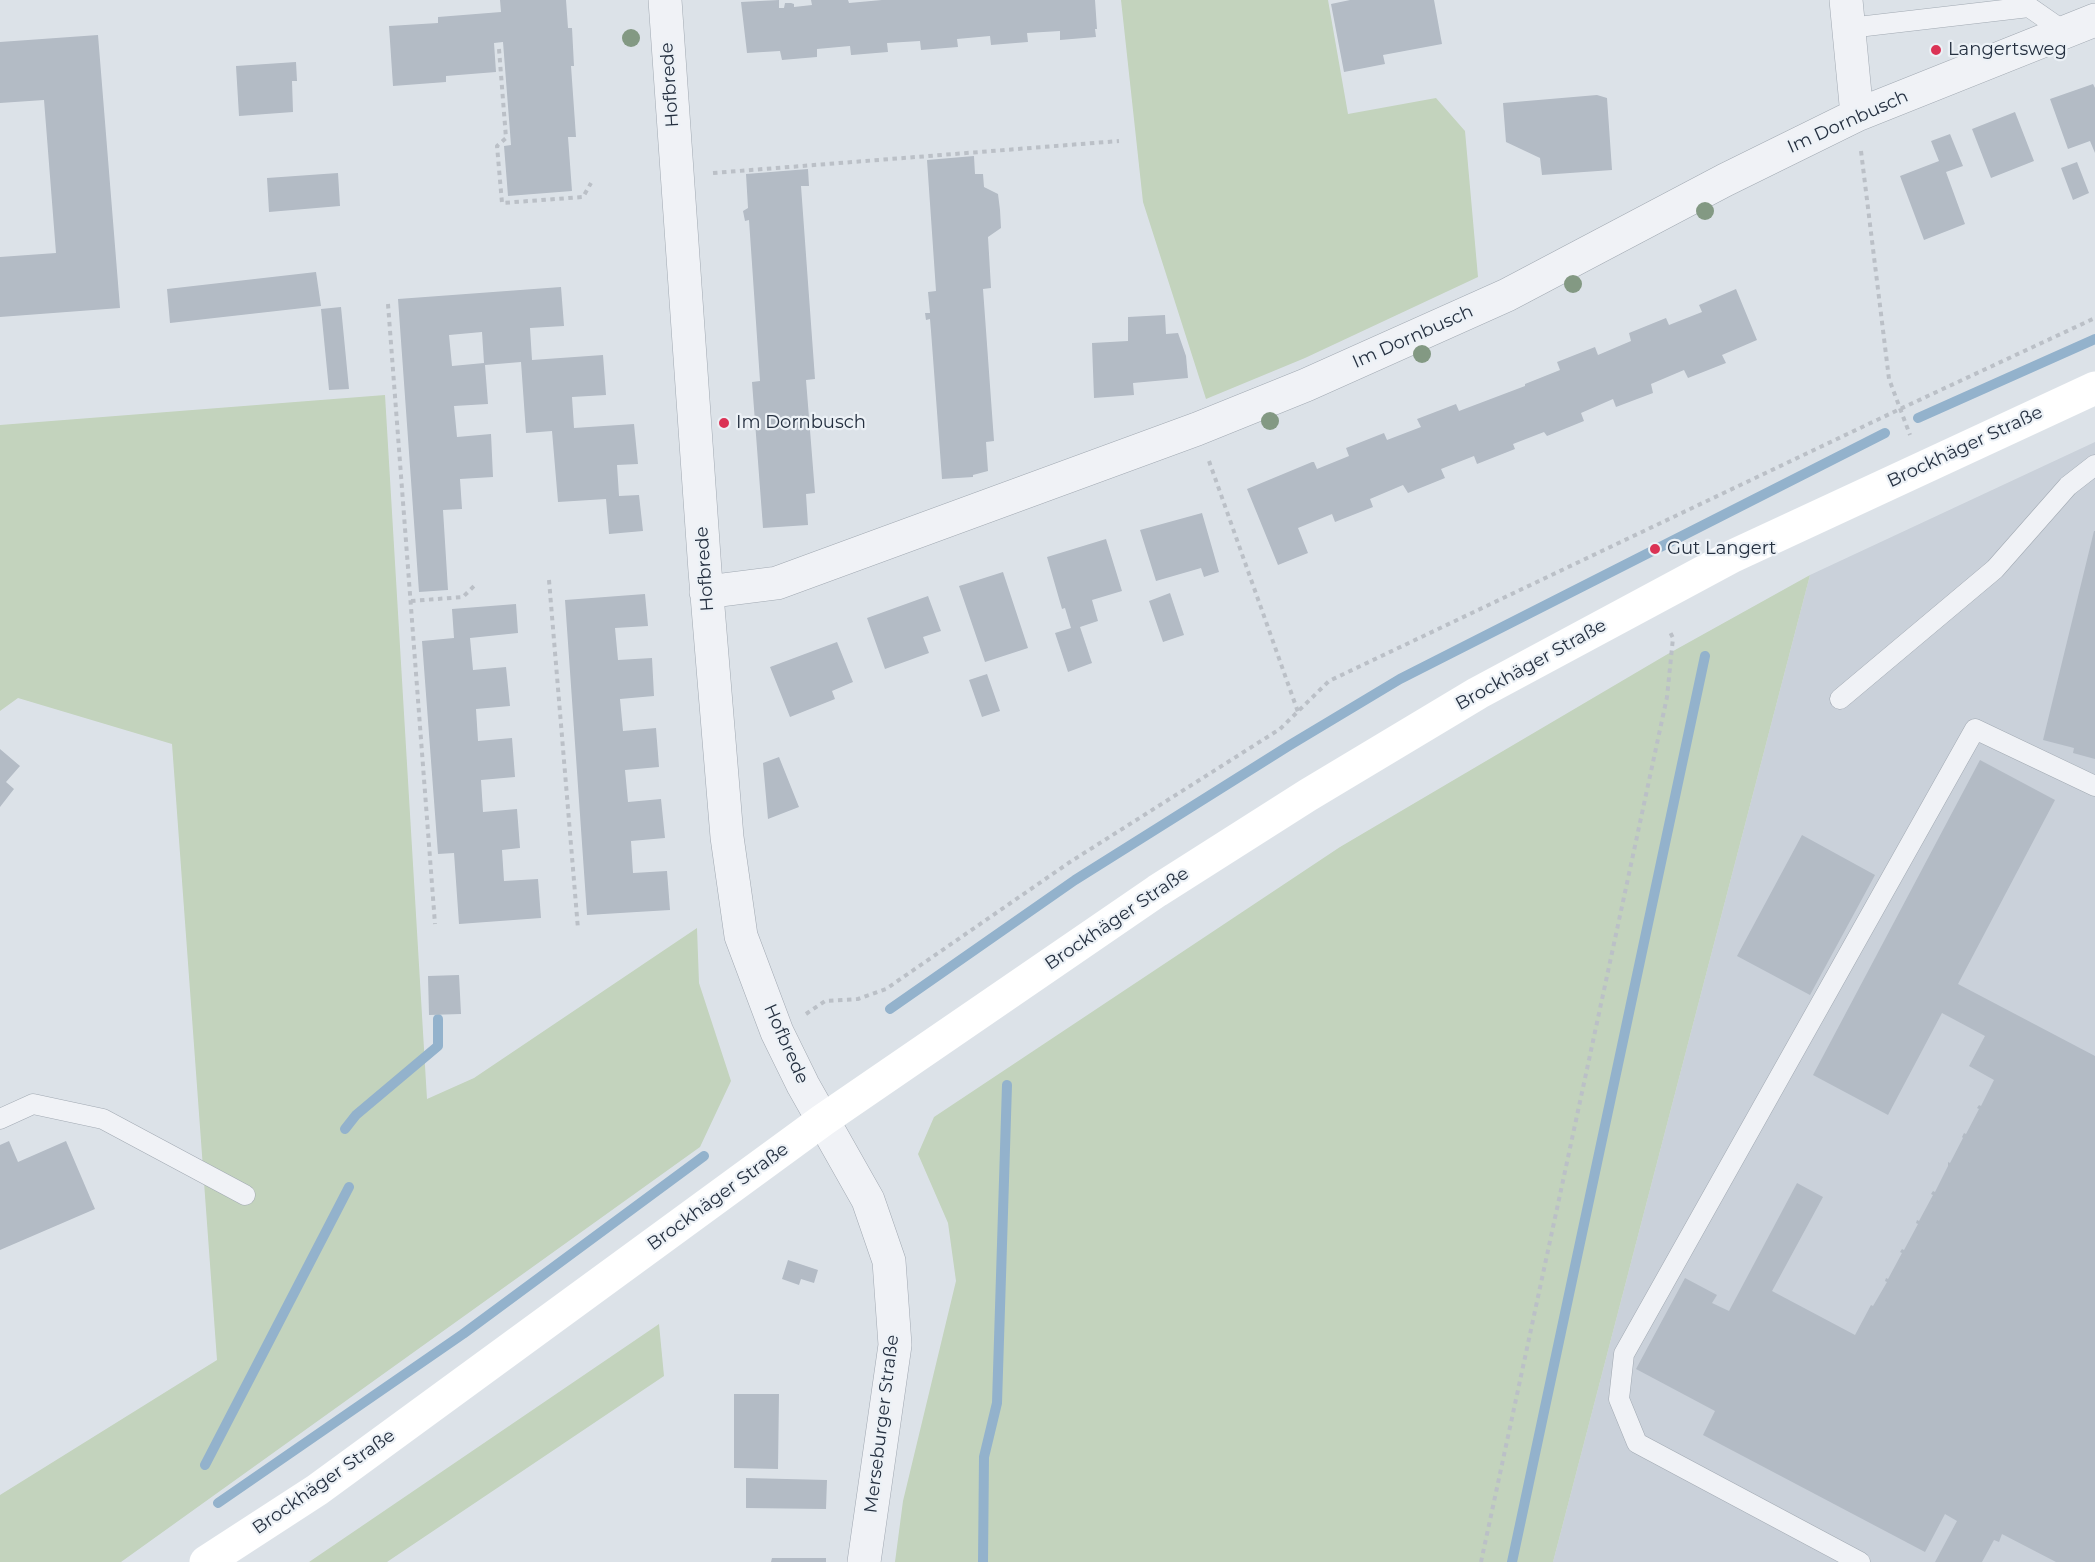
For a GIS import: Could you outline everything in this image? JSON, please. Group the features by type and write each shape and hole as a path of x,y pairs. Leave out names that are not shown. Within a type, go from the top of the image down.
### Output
{"main road":[{"name":"Brockhäger Straße","path":"206,1562 317,1490 823,1120 1157,891 1308,795 1478,693 1733,556 2095,388"}],"street":[{"name":"Hofbrede","path":"665,0 706,592 726,837 741,936 777,1032 823,1120"},
{"path":"1847,14 1857,115"},
{"name":"Im Dornbusch","path":"706,592 777,583 1197,429 1306,385 1507,295 1725,180 1857,115 2095,20"},
{"name":"Merseburger Straße","path":"823,1120 868,1200 889,1261 895,1345 864,1562"}],"lane":[{"path":"1847,14 2029,7 2065,32"},
{"path":"1840,699 1995,569 2068,486 2095,465"},
{"path":"1860,1562 1636,1443 1619,1399 1624,1354 1975,729 2095,786"},
{"path":"0,1119 33,1104 103,1119 245,1195"}],"path":[{"path":"499,50 506,138 497,146 501,203 583,197 591,183"},
{"path":"1857,115 1888,379 1923,466"},
{"path":"676,176 893,157 1119,141"},
{"path":"388,304 435,924"},
{"path":"777,1032 825,1001 858,999 886,988 1070,862 1280,729 1329,681 2095,318"},
{"path":"1197,429 1298,712"},
{"path":"549,580 578,929"},
{"path":"411,601 463,597 475,585"},
{"path":"1481,1562 1667,697 1673,638 1654,598"}],"shaded area":[{"path":"2095,442 2095,1562 1553,1562 1810,575"}],"green space":[{"path":"1121,0 1328,0 1348,114 1436,98 1465,131 1478,277 1305,358 1206,399 1143,202"},
{"path":"385,395 427,1099 474,1078 697,928 699,983 731,1081 700,1147 121,1562 0,1562 0,1495 217,1360 172,744 18,698 0,711 0,425"},
{"path":"1810,575 1553,1562 895,1562 903,1501 956,1281 948,1223 918,1154 934,1117 1340,847 1666,655"},
{"path":"659,1324 664,1376 387,1562 309,1562"}],"building":[{"path":"500,0 566,0 568,28 572,28 574,66 571,66 576,137 568,137 572,191 508,196 504,146 511,145 503,42 494,43 496,72 446,76 446,82 393,86 389,26 438,23 438,17 501,12"},
{"path":"779,0 779,8 784,8 785,3 794,4 794,7 812,5 811,0 848,0 849,3 882,0 1095,0 1097,29 1095,29 1096,37 1060,40 1060,31 1027,33 1028,42 991,45 990,36 957,39 958,47 921,50 920,41 887,43 888,52 851,55 850,46 817,49 817,57 782,60 780,51 747,53 741,2"},
{"path":"1350,0 1434,0 1442,44 1383,55 1385,64 1344,72 1331,4"},
{"path":"98,35 120,308 0,317 0,257 56,253 44,100 0,103 0,42"},
{"path":"296,62 297,81 292,81 293,112 239,116 236,66"},
{"path":"2093,84 2095,88 2095,153 2090,141 2068,149 2050,99"},
{"path":"1597,95 1607,98 1612,170 1542,175 1540,158 1506,142 1503,103"},
{"path":"2015,112 2034,161 1991,178 1972,129"},
{"path":"1950,134 1963,166 1946,172 1965,224 1924,240 1900,176 1939,161 1931,141"},
{"path":"974,156 975,174 983,174 984,187 998,194 1000,210 1001,228 988,237 991,288 983,289 994,441 986,442 988,471 973,475 973,477 942,479 930,319 926,320 925,313 930,313 928,292 936,291 927,160"},
{"path":"2077,162 2089,193 2073,200 2061,168"},
{"path":"808,169 809,186 801,186 815,379 806,380 815,493 806,494 808,525 763,528 752,382 760,381 749,220 745,221 743,211 748,208 746,174"},
{"path":"338,173 340,206 269,212 267,178"},
{"path":"316,272 321,306 170,323 167,289"},
{"path":"561,287 564,326 530,328 532,360 603,355 606,395 572,397 574,428 634,424 638,464 617,465 619,496 639,495 643,531 609,534 606,499 558,502 552,431 526,433 521,362 485,365 488,404 454,406 457,437 491,434 493,477 460,479 462,509 443,510 448,590 419,592 398,299","holes":["482,332 484,363 452,366 449,335"]},
{"path":"1736,289 1757,340 1722,355 1726,363 1688,378 1684,370 1651,384 1653,393 1616,407 1613,399 1581,413 1584,421 1547,436 1544,432 1513,444 1515,449 1477,464 1474,456 1441,469 1445,478 1408,493 1403,485 1370,499 1373,507 1335,522 1332,514 1298,528 1308,553 1278,565 1247,489 1312,462 1317,469 1349,456 1346,448 1384,433 1387,440 1421,427 1417,419 1456,404 1459,411 1525,386 1525,384 1560,370 1557,362 1595,347 1598,355 1631,341 1629,333 1666,318 1669,325 1702,312 1699,305"},
{"path":"341,307 349,389 329,390 321,309"},
{"path":"1165,315 1166,334 1178,333 1186,356 1188,378 1133,383 1134,395 1094,398 1092,343 1128,341 1128,317"},
{"path":"1202,513 1219,572 1204,577 1201,568 1156,581 1140,530"},
{"path":"2094,531 2095,759 2073,753 2074,748 2043,740"},
{"path":"1106,539 1122,591 1092,600 1098,621 1080,627 1092,663 1068,672 1055,633 1071,628 1065,608 1062,609 1047,557"},
{"path":"1003,572 1028,648 985,662 959,586"},
{"path":"1170,593 1184,635 1163,642 1149,601"},
{"path":"645,594 648,626 615,628 618,660 652,658 654,696 620,699 623,731 656,728 659,767 625,770 628,802 661,799 665,838 631,841 633,873 667,871 670,910 587,915 565,600"},
{"path":"928,596 941,631 923,637 929,653 885,669 867,618"},
{"path":"516,604 518,633 470,638 473,670 506,667 510,706 476,709 478,741 512,738 515,777 481,780 483,812 517,809 520,848 502,850 504,881 538,879 541,918 459,924 454,853 438,854 422,641 454,638 452,609"},
{"path":"837,642 853,682 832,691 835,699 790,717 770,667"},
{"path":"987,674 1000,711 982,717 969,680"},
{"path":"0,749 20,766 6,782 14,789 0,807"},
{"path":"779,757 799,807 768,819 763,763"},
{"path":"1980,760 2055,800 1958,984 2095,1056 2095,1562 2056,1562 2002,1534 1999,1542 1994,1540 1982,1562 1935,1562 1957,1521 1945,1514 1925,1552 1703,1435 1715,1411 1636,1369 1685,1278 1717,1295 1712,1303 1729,1311 1797,1183 1823,1197 1772,1291 1855,1335 1871,1305 1873,1306 1887,1282 1886,1278 1888,1279 1902,1253 1900,1252 1904,1250 1918,1224 1917,1220 1919,1221 1933,1195 1931,1194 1935,1192 1948,1162 1950,1163 1964,1133 1966,1134 1979,1109 1977,1108 1981,1106 1994,1080 1969,1066 1985,1036 1942,1013 1888,1115 1813,1075"},
{"path":"1802,835 1875,875 1810,995 1737,956"},
{"path":"459,975 461,1014 429,1015 428,976"},
{"path":"9,1141 18,1162 66,1141 95,1209 0,1250 0,1145"},
{"path":"788,1260 818,1270 814,1283 801,1279 799,1285 782,1279"},
{"path":"734,1394 779,1394 778,1469 734,1468"},
{"path":"746,1478 827,1480 826,1509 746,1508"},
{"path":"772,1558 826,1558 826,1562 771,1562"}],"waterway":[{"path":"1918,418 2095,339"},
{"path":"890,1009 1075,880 1400,679 1885,433"},
{"path":"1512,1562 1705,656"},
{"path":"345,1129 356,1115 438,1046 438,1019"},
{"path":"983,1562 984,1457 997,1403 1007,1085"},
{"path":"218,1503 463,1334 704,1156"},
{"path":"205,1465 349,1187"}],"place":[{"name":"Langertsweg","path":"1936,50"},
{"name":"Im Dornbusch","path":"724,423"},
{"name":"Gut Langert","path":"1655,549"}]}
